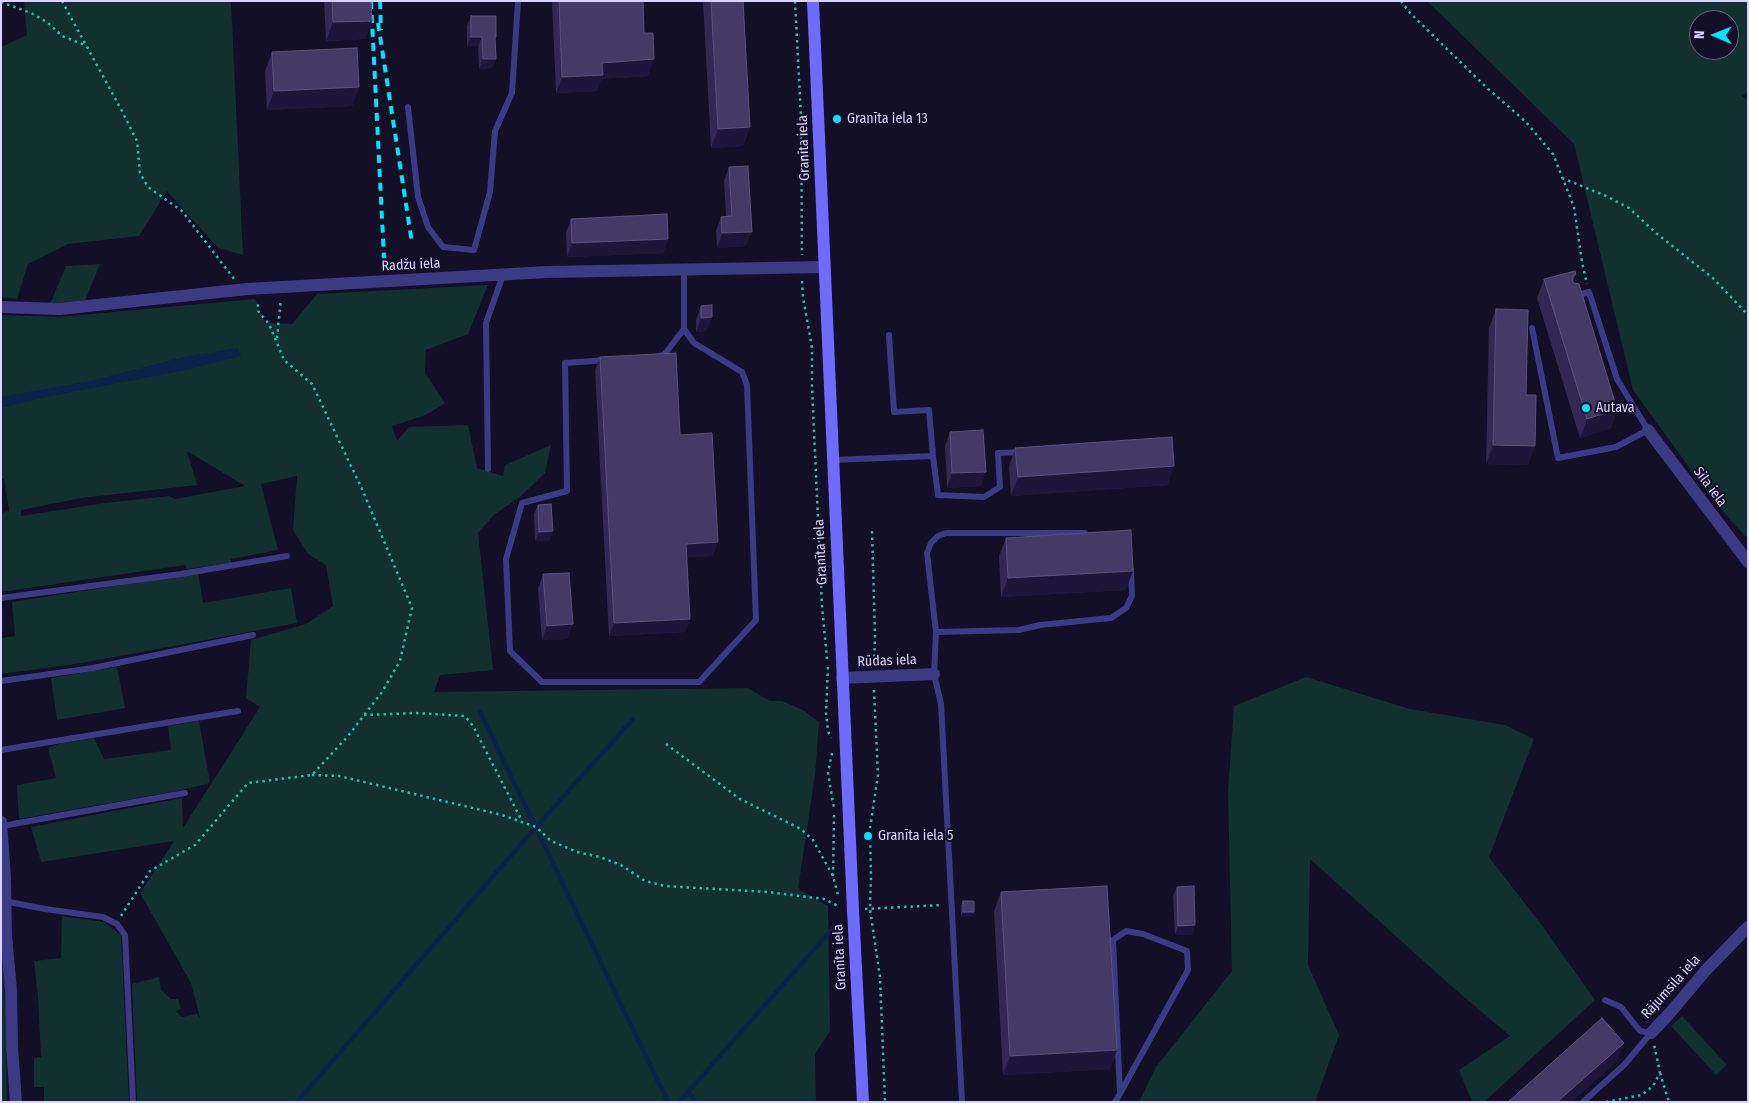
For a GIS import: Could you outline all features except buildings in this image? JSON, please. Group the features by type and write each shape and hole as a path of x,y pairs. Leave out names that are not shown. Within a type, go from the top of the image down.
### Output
{"main road":[{"name":"Granīta iela","path":"813,1 832,460 863,1102"}],"street":[{"name":"Radžu iela","path":"1,307 60,309 242,290 503,275 824,267"},
{"name":"Sila iela","path":"1648,430 1748,562"},
{"name":"Rūdas iela","path":"842,678 934,674"},
{"path":"1,822 3,901 11,990 12,1048 16,1102"},
{"name":"Rājumsila iela","path":"1651,1032 1708,969 1746,933"}],"lane":[{"path":"408,107 418,197 428,227 443,248 474,250 490,192 495,131 512,93 518,1"},
{"path":"610,360 565,364 567,491 522,503 506,559 510,651 542,682 699,682 756,620 747,385 742,372 694,343 684,329 684,269"},
{"path":"488,469 486,323 503,275"},
{"path":"1532,328 1558,458 1616,447 1648,430 1617,379 1589,292 1570,298"},
{"path":"655,356 664,355 684,329"},
{"path":"889,335 894,412 929,410 938,496 984,496 1000,487 998,453 1027,451"},
{"path":"832,460 933,456"},
{"path":"962,1102 941,704 934,674 936,632 927,553 931,543 938,536 946,532 1091,534"},
{"path":"1,598 181,574 287,556"},
{"path":"936,632 1019,630 1040,625 1111,618 1126,608 1132,596 1131,560"},
{"path":"1,681 93,668 253,634"},
{"path":"1,750 238,711"},
{"path":"2,826 185,793"},
{"path":"3,901 103,918 116,923 125,935 133,1102"},
{"path":"1115,1102 1120,1094 1188,970 1187,950 1143,934 1126,932 1113,940 1120,1094"},
{"path":"1583,1102 1624,1065 1651,1032 1640,1030 1620,1007 1605,1000"}],"path":[{"path":"62,1 137,141 140,173 148,188 182,211 242,290"},
{"path":"795,1 801,117 803,297 812,348 821,596 828,662 826,713 828,731 832,740"},
{"path":"1402,1 1410,12 1486,87 1526,122 1553,154 1574,207 1582,262 1589,292"},
{"path":"1,2 32,13 47,22 62,36 87,46"},
{"path":"1562,178 1606,196 1629,208 1656,233 1714,279 1748,315"},
{"path":"276,340 283,287"},
{"path":"257,289 258,311 269,324 284,360 312,384 362,489 412,608 400,661 382,692 348,736 312,775"},
{"path":"872,531 875,635 874,676 878,775 870,828 870,909 880,976 885,1102"},
{"path":"364,715 415,713 465,716 473,726 523,823"},
{"path":"666,744 740,799 801,829 813,840 832,876 840,901 853,910"},
{"path":"832,876 834,810 828,772 833,751"},
{"path":"116,923 150,872 195,845 248,783 312,775 339,776 502,815 536,827 551,841 577,852 600,857 621,865 645,881 665,886 768,892 824,899 842,908 853,910 951,904"},
{"name":"Rājumsila iela","path":"1651,1032 1660,1073 1670,1102"},
{"path":"1606,1102 1642,1095 1654,1086 1660,1073"}],"green space":[{"path":"24,1 231,1 243,255 218,248 167,191 139,236 68,244 28,264 17,299 1,297 1,47 27,35"},
{"path":"1427,1 1748,1 1748,93 1742,96 1748,100 1748,539 1712,499 1633,390 1574,144"},
{"path":"100,264 85,301 50,304 66,266"},
{"path":"488,285 468,334 426,350 425,373 445,403 426,415 392,426 397,441 409,427 468,425 477,468 503,476 505,465 551,445 545,473 521,496 494,515 478,533 493,670 440,675 434,692 748,688 770,701 782,701 803,710 819,722 815,775 798,889 828,906 830,1031 815,1054 816,1102 137,1102 132,984 159,977 161,990 171,999 178,999 181,1009 176,1011 182,1017 197,1014 200,1018 191,983 140,893 174,841 41,862 31,827 182,798 183,828 260,707 246,698 251,640 306,624 333,606 326,565 308,554 293,530 297,476 261,484 278,550 231,559 231,563 187,569 185,565 1,592 1,513 9,511 4,479 1,479 1,315 59,317 255,299 265,323 292,324 317,294","holes":["187,451 245,486 175,499 169,496 105,503 21,516 21,510 81,498 197,485"]},
{"path":"198,573 203,603 291,588 297,623 82,663 1,674 1,638 15,636 12,602"},
{"path":"117,667 125,708 57,720 51,678"},
{"path":"1306,677 1410,709 1505,725 1534,739 1489,857 1543,927 1595,1000 1484,1102 1472,1102 1459,1070 1510,1036 1310,859 1308,965 1339,1035 1315,1102 1139,1102 1156,1067 1232,971 1228,792 1234,706"},
{"path":"199,721 210,783 177,791 19,819 17,785 56,778 48,748 58,744 94,738 104,759 171,750 168,726"},
{"path":"62,916 104,922 121,935 129,1102 44,1102 44,1087 34,1087 34,1058 41,1057 34,961 61,958"},
{"path":"1,938 5,1009 7,1102 1,1102"},
{"path":"1682,1016 1727,1065 1716,1075 1671,1026"}],"water":[{"path":"238,348 241,356 186,370 51,396 1,408 1,397 90,381 184,357"}],"waterway":[{"path":"480,712 668,1102"},
{"path":"297,1102 536,827 633,719"},
{"path":"679,1102 835,926"},
{"path":"688,1091 695,1102"}],"railway":[{"path":"371,1 384,258"},
{"path":"380,1 381,30"},
{"path":"378,23 412,243"}],"place":[{"name":"Granīta iela 13","path":"837,119"},
{"name":"Autava","path":"1586,408"},
{"name":"Granīta iela 5","path":"868,836"}]}
